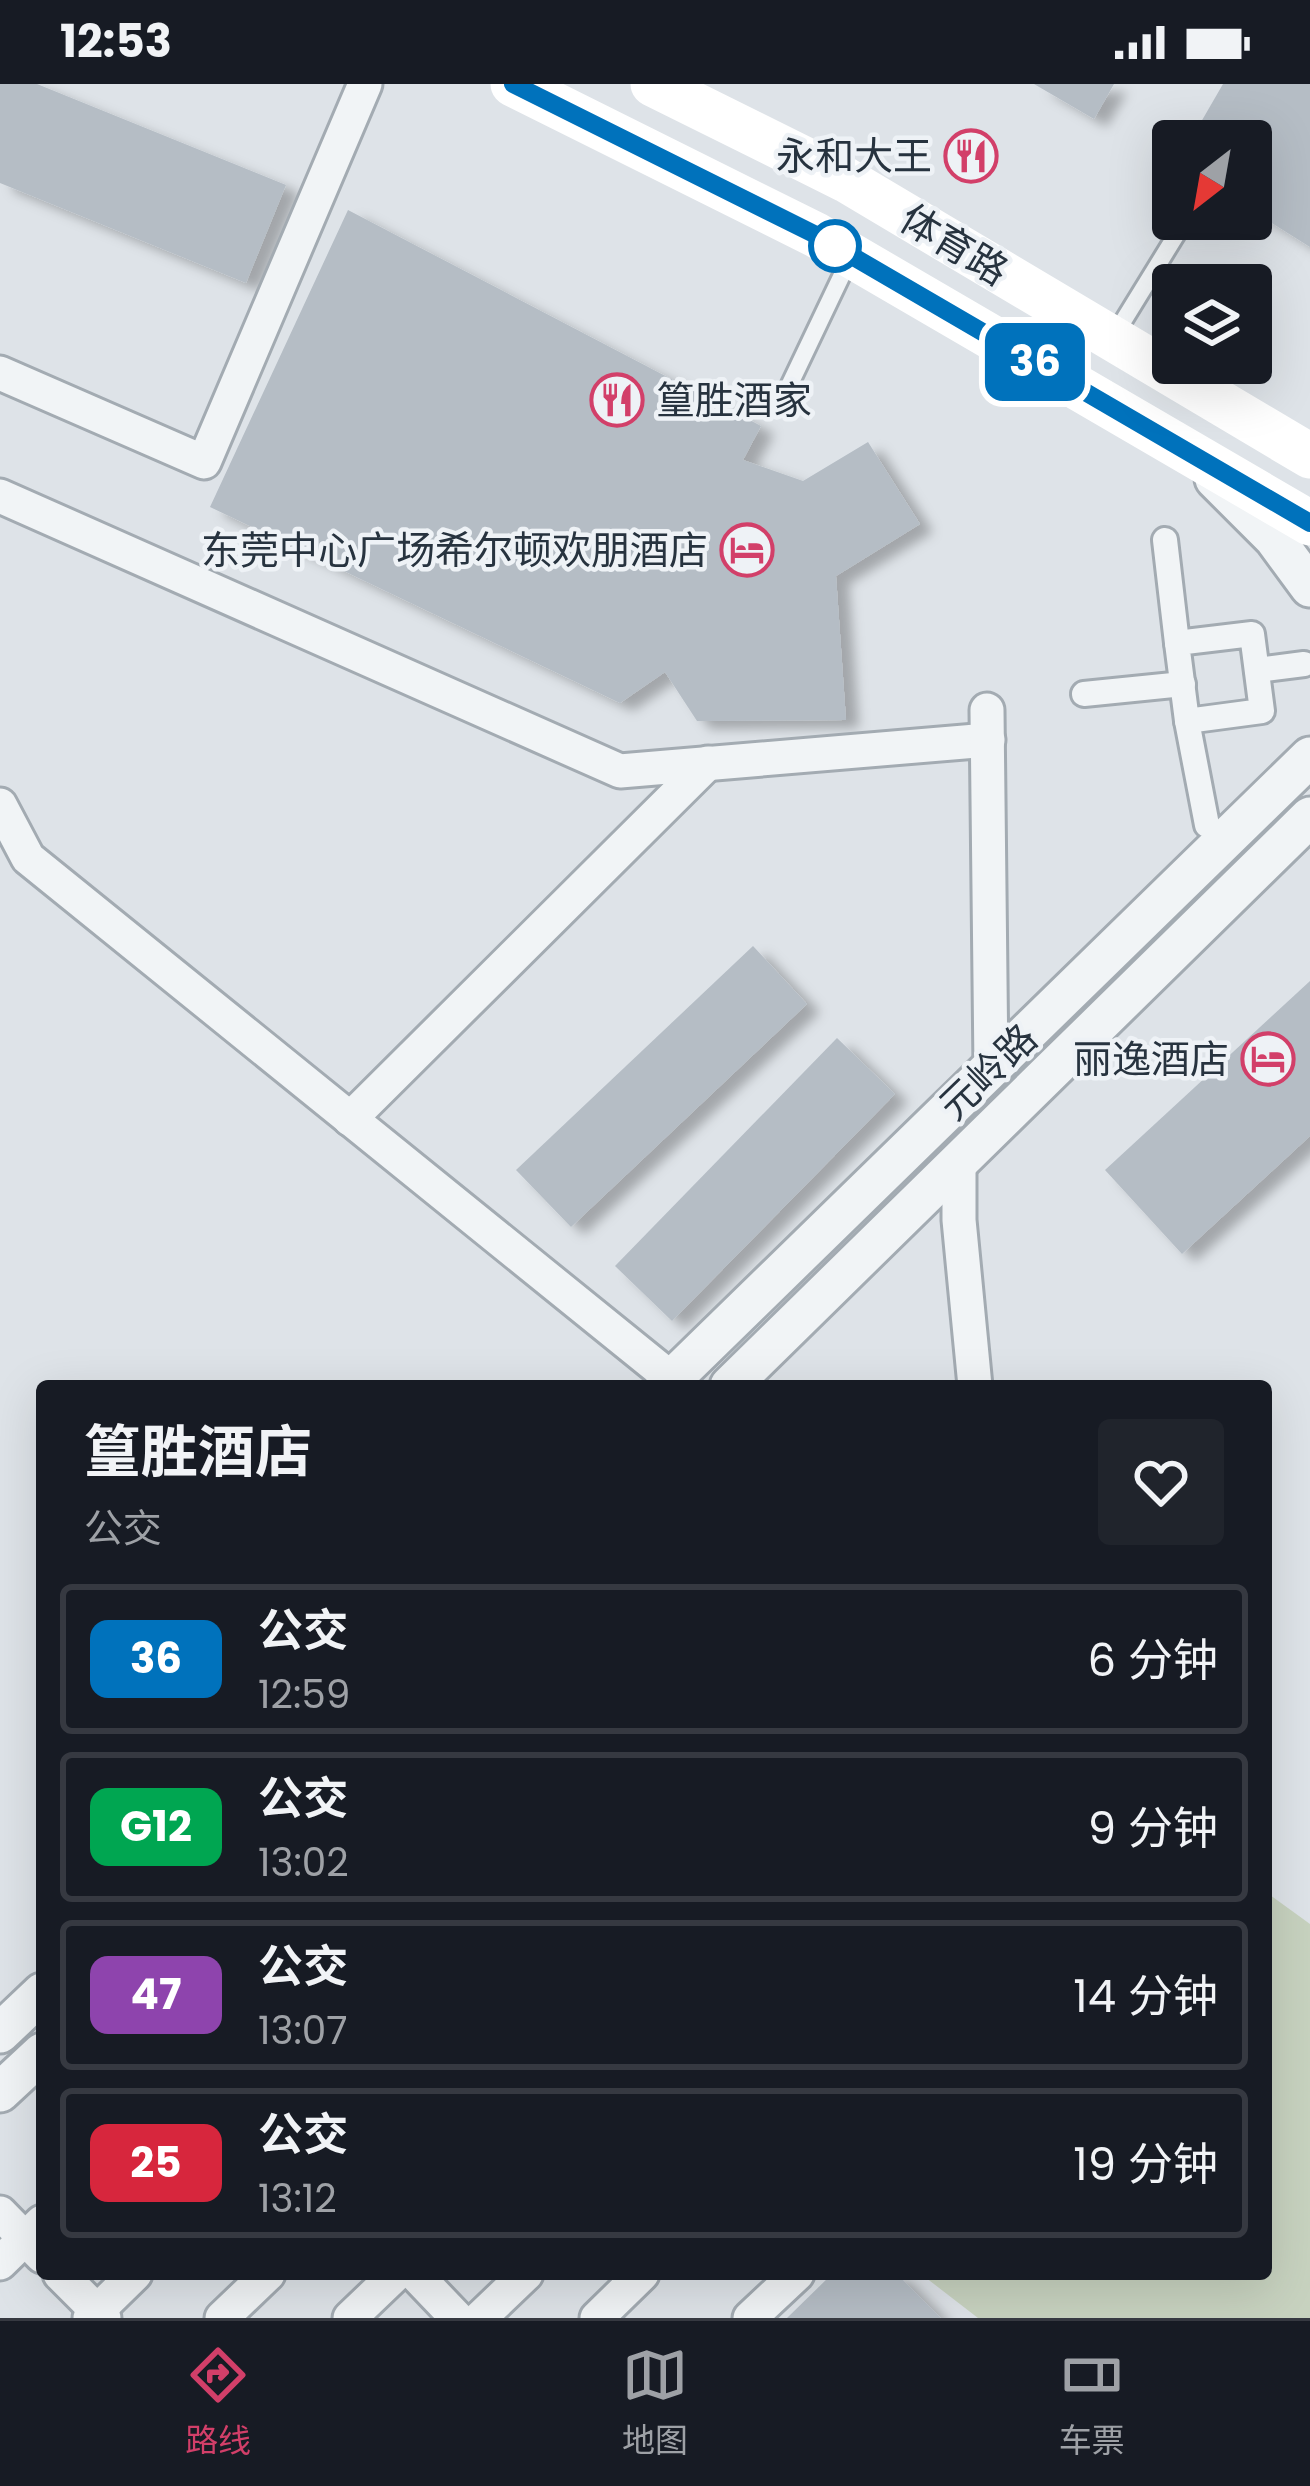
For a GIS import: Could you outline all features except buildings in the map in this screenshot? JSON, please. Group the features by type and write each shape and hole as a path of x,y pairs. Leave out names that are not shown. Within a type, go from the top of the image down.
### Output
{"main road":[{"name":"体育路","path":"513,84 816,235 1310,523"},
{"name":"体育路","path":"653,84 846,180 1310,456"}],"street":[{"path":"0,373 204,462 365,84"},
{"path":"1217,400 1310,435"},
{"path":"1185,450 1274,538 1310,587"},
{"path":"0,496 620,771 987,725 991,1069"},
{"path":"1165,540 1187,721 1207,825"},
{"path":"1177,643 1252,634 1257,670 1262,711 1187,721"},
{"path":"1257,670 1304,664"},
{"path":"1084,694 1183,684"},
{"name":"元岭路","path":"672,1380 1308,756"},
{"path":"350,1119 708,763"},
{"path":"0,805 28,858 665,1380"},
{"name":"元岭路","path":"736,1380 1310,817"},
{"path":"959,1161 958,1220 974,1380"},
{"path":"0,2033 36,1999"},
{"path":"0,2092 36,2059"},
{"path":"0,2213 36,2239 0,2263"},
{"path":"65,2280 97,2316 130,2280"},
{"path":"223,2318 262,2280"},
{"path":"350,2318 391,2280"},
{"path":"422,2280 458,2318"},
{"path":"480,2318 520,2280"},
{"path":"596,2318 636,2280"},
{"path":"750,2318 791,2280"}],"lane":[{"path":"1113,338 1173,240"},
{"path":"790,386 851,255"}],"green space":[{"path":"1272,1896 1310,1924 1310,2318 978,2318 929,2280 1272,2280"}],"bus line":[{"name":"36","path":"513,84 816,235 1310,523"}],"place":[{"name":"永和大王","path":"971,156"},
{"name":"篁胜酒家","path":"617,400"},
{"name":"东莞中心广场希尔顿欢朋酒店","path":"747,550"},
{"name":"丽逸酒店","path":"1268,1059"}]}
